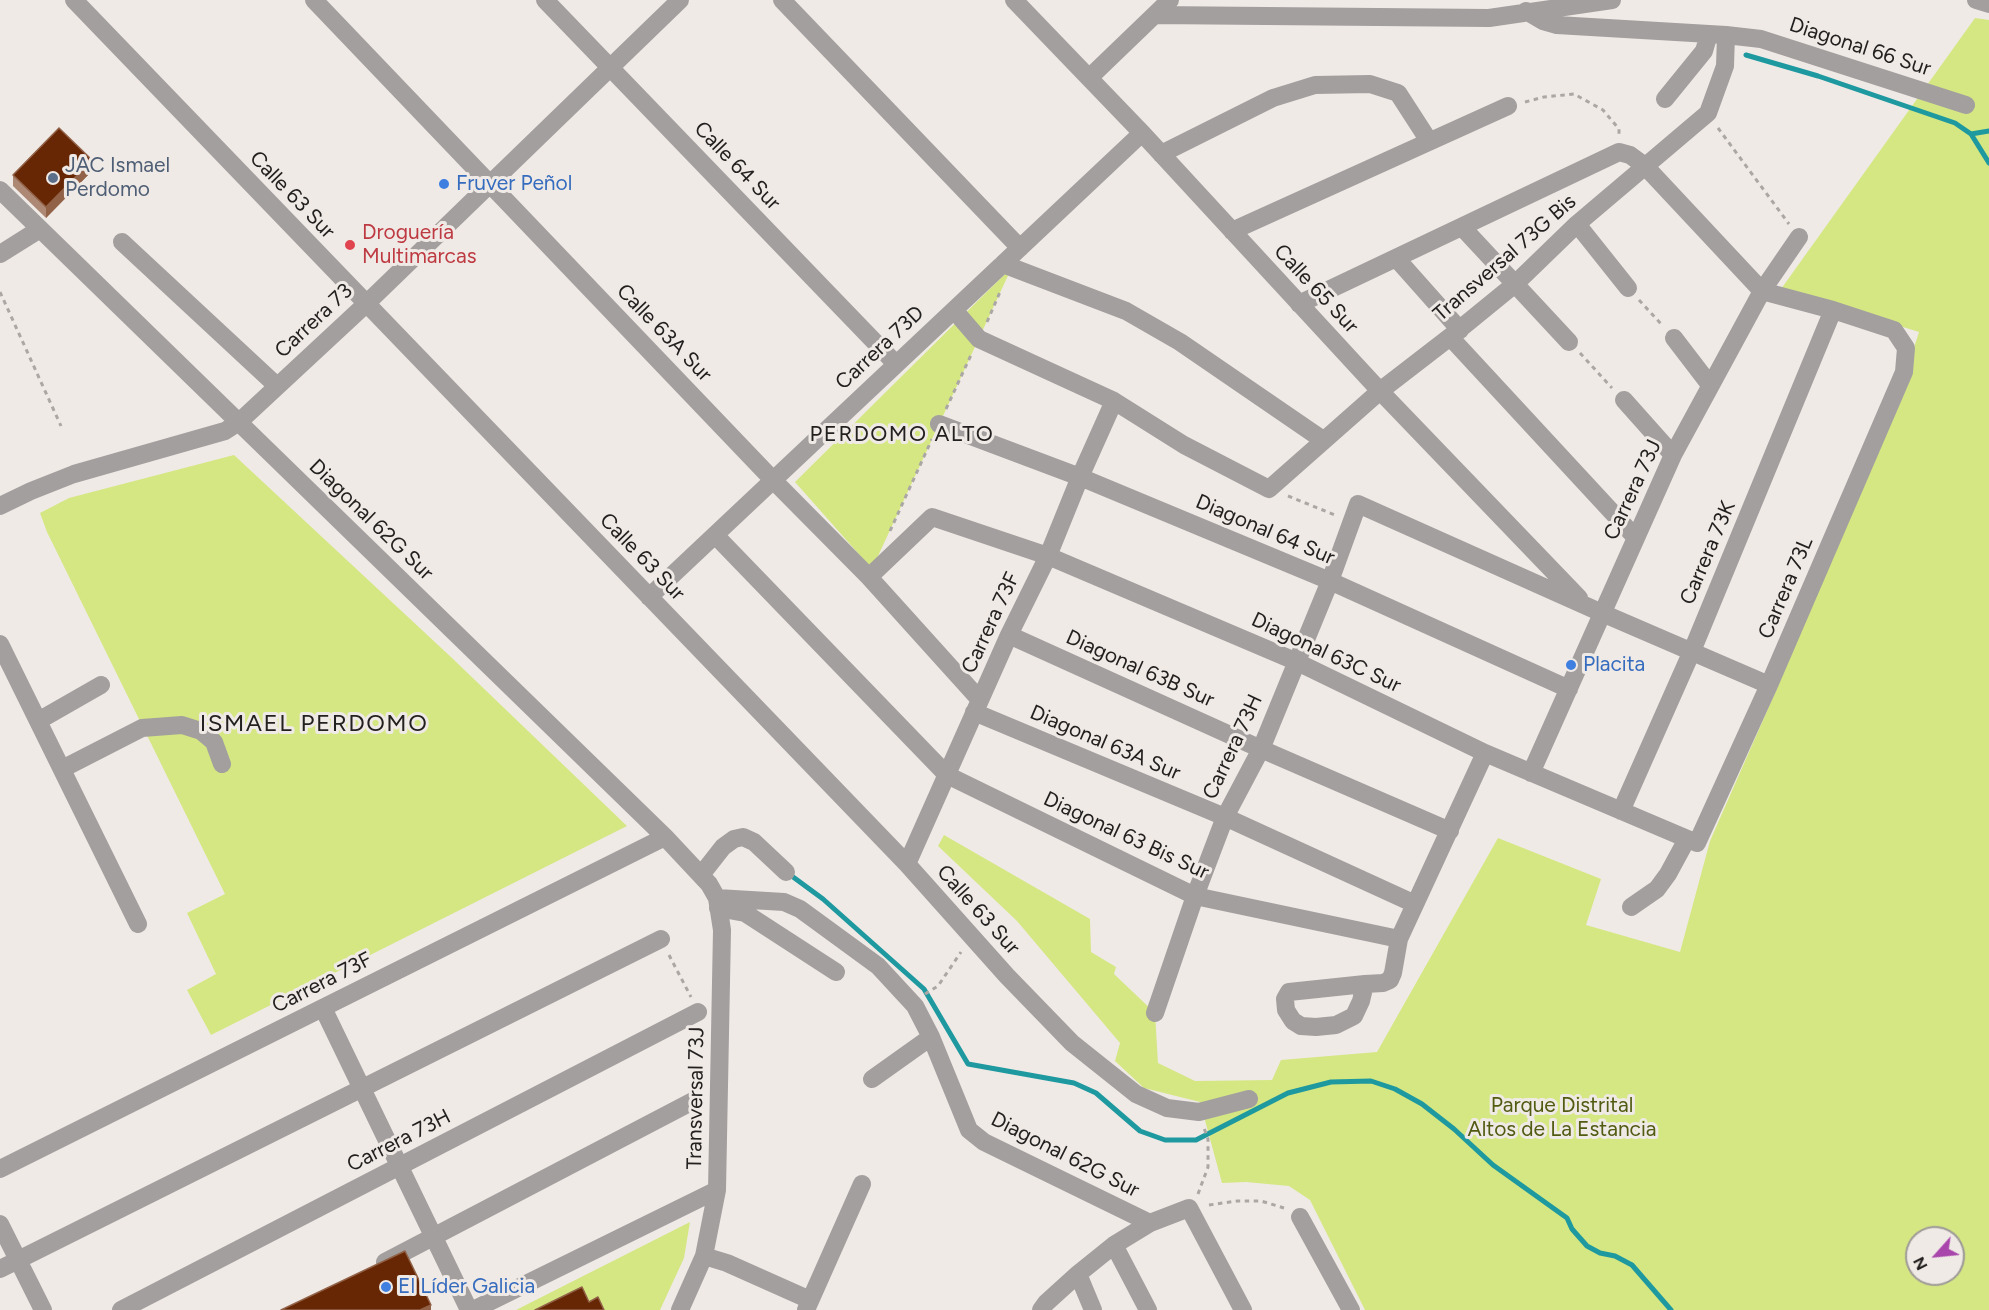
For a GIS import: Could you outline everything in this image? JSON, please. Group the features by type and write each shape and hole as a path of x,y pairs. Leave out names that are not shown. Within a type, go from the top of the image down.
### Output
{"street":[{"name":"Calle 63 Sur","path":"74,0 907,864 1007,976 1072,1042 1136,1095 1167,1108 1199,1112"},
{"name":"Calle 63A Sur","path":"314,0 773,480 869,577 977,706"},
{"name":"Calle 64 Sur","path":"545,0 896,364"},
{"name":"Carrera 73","path":"0,506 74,474 225,431 239,422 366,304 680,0"},
{"path":"782,0 1020,248"},
{"name":"Calle 65 Sur","path":"1014,0 1142,133 1380,391 1594,610"},
{"path":"1089,78 1170,0"},
{"path":"1489,18 1498,0"},
{"path":"1155,15 1347,8 1489,18 1612,0"},
{"path":"1976,0 1989,4"},
{"name":"Diagonal 66 Sur","path":"1526,11 1543,21 1557,25 1717,34 1761,39 1966,105"},
{"path":"1665,99 1717,34"},
{"name":"Transversal 73G Bis","path":"1269,489 1380,391 1455,334 1515,284 1577,224 1707,113 1725,66 1717,34"},
{"path":"1161,154 1273,98 1315,85 1370,84 1398,93 1429,141"},
{"path":"1232,231 1508,106"},
{"name":"Carrera 73D","path":"649,597 1142,133"},
{"path":"1299,304 1619,152 1630,155 1645,166 1762,291 1833,310"},
{"name":"Diagonal 62G Sur","path":"0,190 665,837 711,891 784,902 800,909 878,966 915,1006 931,1037 969,1130 984,1142 1150,1223"},
{"path":"1577,224 1628,288"},
{"path":"1462,227 1569,342"},
{"path":"0,254 40,229"},
{"name":"Carrera 73J","path":"1531,773 1569,689 1594,610 1636,538 1673,455 1710,385 1762,291 1799,237"},
{"path":"122,242 277,386"},
{"path":"1396,258 1455,334 1636,538"},
{"path":"1004,264 1126,311 1180,342 1323,440"},
{"path":"954,310 979,339 1114,401 1184,445 1269,489"},
{"name":"Carrera 73L","path":"1631,907 1657,889 1692,841 1768,685 1904,372 1906,348 1894,330 1833,310"},
{"name":"Carrera 73K","path":"1621,811 1692,651 1833,310"},
{"path":"1674,338 1710,385"},
{"path":"1624,400 1673,455"},
{"name":"Carrera 73F","path":"907,864 1009,635 1048,556 1114,401"},
{"name":"Diagonal 64 Sur","path":"939,424 1080,477 1330,581 1569,689"},
{"name":"Carrera 73H","path":"1155,1013 1195,896 1225,818 1260,749 1330,581 1358,504 1594,610"},
{"name":"Diagonal 63C Sur","path":"869,577 932,516 1048,556 1295,661 1485,753 1692,841"},
{"name":"Diagonal 63 Bis Sur","path":"715,535 947,775 1195,896 1399,939"},
{"path":"1594,610 1768,685"},
{"name":"Diagonal 63B Sur","path":"1009,635 1260,749 1450,831"},
{"path":"0,644 138,924"},
{"path":"38,721 101,686"},
{"name":"Diagonal 63A Sur","path":"977,706 1415,904"},
{"path":"62,769 141,728 182,725 201,731 214,742 222,764"},
{"path":"1365,984 1383,983 1390,980 1399,939 1485,753"},
{"name":"Carrera 73F","path":"0,1169 665,837"},
{"path":"786,872 754,842 744,837 734,839 723,847 711,891 836,972"},
{"name":"Transversal 73J","path":"680,1310 704,1256 717,1190 722,930 711,891"},
{"path":"0,1269 661,939"},
{"path":"323,1008 432,1237 471,1310 717,1190"},
{"name":"Carrera 73H","path":"121,1310 698,1012"},
{"path":"873,1079 931,1037"},
{"path":"1199,1112 1249,1099"},
{"path":"372,1268 694,1100"},
{"path":"704,1256 727,1263 808,1305 862,1184"},
{"path":"1041,1310 1078,1274 1114,1245 1150,1223 1189,1208 1244,1310"},
{"path":"1300,1217 1351,1310"},
{"path":"0,1224 43,1310"},
{"path":"1114,1245 1148,1310"},
{"path":"1078,1274 1093,1310"}],"path":[{"path":"1508,106 1544,97 1574,94 1604,110 1618,129 1619,152"},
{"path":"1707,113 1799,237"},
{"path":"1628,288 1674,338"},
{"path":"0,292 61,426"},
{"path":"1569,342 1624,400"},
{"path":"1269,489 1350,521"},
{"path":"938,986 971,936"},
{"path":"661,939 698,1012"},
{"path":"1189,1208 1201,1190 1208,1167 1208,1139 1199,1112"},
{"path":"1189,1208 1237,1201 1261,1201 1282,1207 1300,1217"}],"green space":[{"name":"Parque Distrital Altos de La Estancia","path":"1975,18 1989,20 1989,1310 1365,1310 1310,1200 1289,1186 1246,1182 1222,1183 1200,1102 1144,1088 1115,1061 1120,1043 1017,921 938,846 944,835 1090,919 1091,952 1116,967 1114,974 1155,1013 1158,1063 1195,1081 1272,1080 1281,1060 1377,1052 1498,838 1601,879 1586,925 1680,952 1710,841 1894,410 1919,332 1781,289"},
{"path":"1012,267 872,569 795,482"},
{"path":"234,455 452,658 627,826 211,1035 187,990 216,974 187,913 225,894 47,532 40,513 69,498"},
{"path":"690,1222 684,1258 660,1310 516,1310"}],"building":[{"name":"JAC Ismael Perdomo","path":"59,128 92,160 46,207 13,175"},
{"name":"El Líder Galicia","path":"405,1251 431,1305 420,1310 281,1310"},
{"path":"582,1287 589,1302 598,1297 604,1310 535,1310"}],"waterway":[{"path":"1746,55 1818,76 1955,123 1971,134 1989,163"},
{"path":"1971,134 1989,131"},
{"path":"789,874 823,899 924,989 968,1064 1074,1083 1096,1093 1140,1131 1165,1140 1196,1140 1288,1093 1331,1082 1371,1081 1395,1089 1422,1104 1454,1129 1493,1165 1567,1218 1572,1229 1587,1246 1632,1265 1671,1310"}],"place":[{"name":"JAC Ismael Perdomo","path":"53,178"},
{"name":"Fruver Peñol","path":"444,184"},
{"name":"Droguería Multimarcas","path":"350,245"},
{"name":"Placita","path":"1571,665"},
{"name":"El Líder Galicia","path":"386,1287"}],"district":[{"name":"PERDOMO ALTO","path":"902,435"},
{"name":"ISMAEL PERDOMO","path":"314,724"}]}
